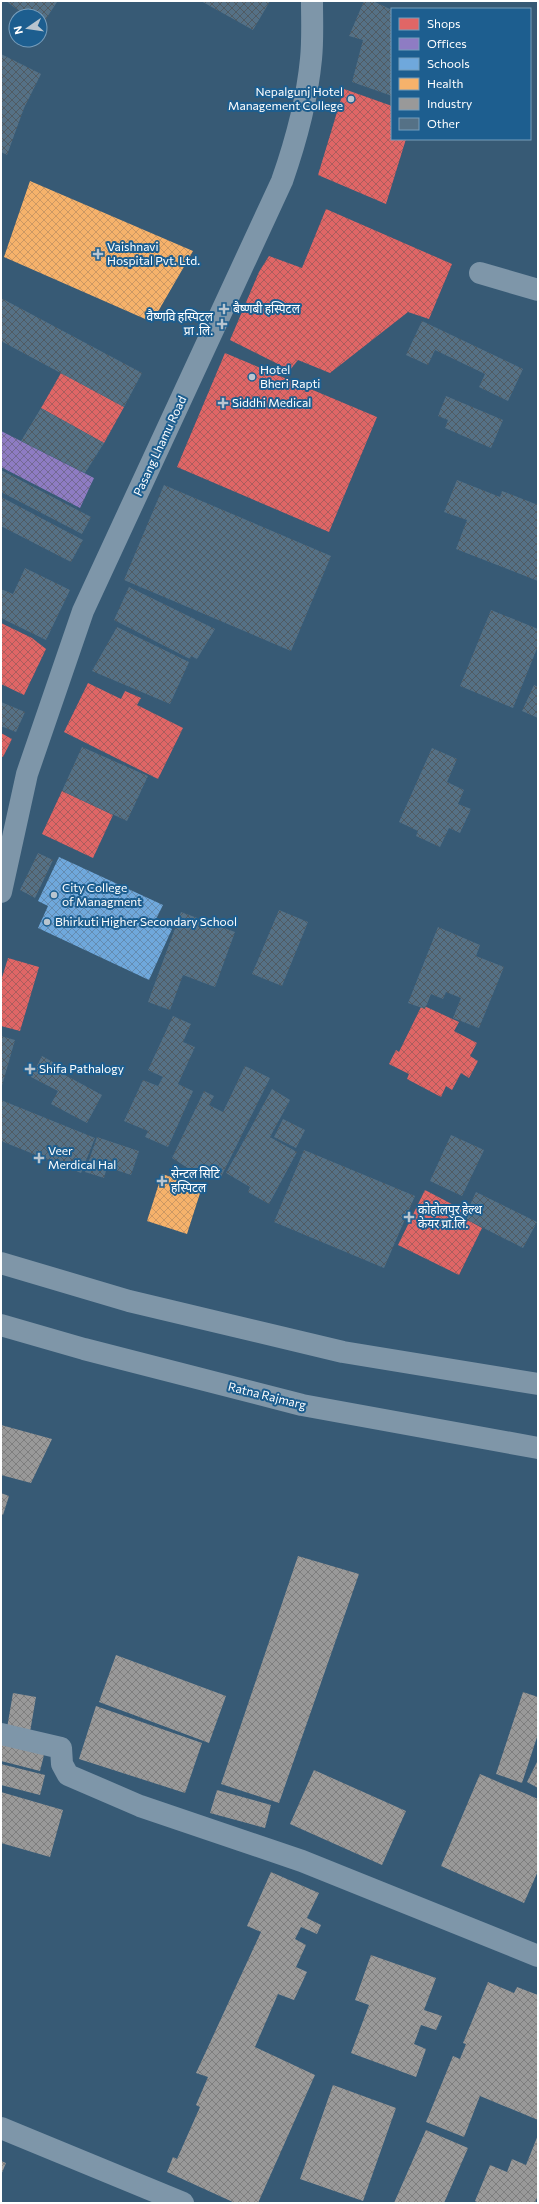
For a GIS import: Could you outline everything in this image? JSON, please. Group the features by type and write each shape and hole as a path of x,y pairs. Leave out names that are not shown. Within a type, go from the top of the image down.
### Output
{"highway":[{"path":"1,1263 129,1301 343,1352 538,1384"},
{"name":"Ratna Rajmarg","path":"1,1325 84,1349 302,1405 538,1448"}],"street":[{"name":"Pasang Lhamu Road","path":"1,892 27,774 83,611 282,181 296,141 306,99 311,59 312,1"},
{"path":"480,272 538,290"},
{"path":"1,1734 61,1748 62,1764 68,1775 140,1806 302,1861 538,1956"},
{"path":"1,2128 183,2203"}],"building: Shops":[{"path":"344,89 391,106 391,140 406,140 386,204 318,175"},
{"path":"326,209 452,264 429,319 408,312 330,373 298,360 290,370 230,340 259,272 269,256 302,268"},
{"path":"225,353 377,417 329,532 177,467"},
{"path":"61,373 124,407 104,443 41,408"},
{"path":"1,623 32,638 46,649 24,695 1,684"},
{"path":"88,683 121,699 125,691 141,698 137,705 183,728 158,779 64,732"},
{"path":"1,733 12,739 3,757 1,756"},
{"path":"62,791 113,815 93,858 42,834"},
{"path":"8,958 39,967 20,1031 1,1026 1,981"},
{"path":"422,1005 459,1022 454,1031 477,1043 470,1056 478,1061 469,1078 461,1073 452,1090 446,1086 441,1097 407,1079 409,1074 389,1064 396,1050 399,1052"},
{"path":"425,1190 467,1212 464,1218 482,1228 459,1275 398,1245"}],"building: Offices":[{"path":"1,431 94,478 80,508 1,467"}],"building: Schools":[{"path":"59,857 163,905 155,921 172,929 149,980 38,928 48,906 38,901"}],"building: Health":[{"name":"Vaishnavi Hospital Pvt. Ltd.","path":"30,181 193,251 152,322 4,257"},
{"path":"162,1174 202,1187 187,1234 147,1221"}],"building: Industry":[{"path":"1,1425 52,1439 31,1483 1,1475"},
{"path":"1,1493 9,1496 3,1515 1,1514"},
{"path":"298,1556 359,1574 279,1803 221,1784"},
{"path":"116,1655 226,1696 209,1743 99,1702"},
{"path":"523,1692 538,1697 538,1734 522,1783 496,1774"},
{"path":"13,1693 36,1697 30,1732 7,1728"},
{"path":"96,1706 202,1743 185,1793 79,1759"},
{"path":"1,1740 45,1751 40,1771 1,1761"},
{"path":"538,1760 538,1788 527,1782"},
{"path":"1,1764 45,1775 40,1795 1,1785"},
{"path":"314,1770 406,1811 382,1865 290,1824"},
{"path":"480,1774 538,1799 538,1871 524,1903 441,1866"},
{"path":"217,1790 271,1805 265,1828 210,1813"},
{"path":"1,1792 63,1810 50,1857 1,1843"},
{"path":"271,1872 319,1893 307,1918 321,1925 317,1934 301,1927 295,1939 306,1945 296,1967 307,1972 294,2000 278,1994 255,2047 315,2075 258,2203 235,2203 167,2172 173,2157 177,2159 200,2107 196,2105 208,2077 196,2073 261,1932 247,1926"},
{"path":"371,1955 436,1978 424,2010 442,2016 436,2030 421,2025 414,2044 426,2049 416,2077 351,2053 369,2005 355,2000"},
{"path":"488,1982 514,1993 517,1987 538,1995 538,2120 480,2096 464,2137 426,2122 453,2056 460,2059 466,2044 463,2043"},
{"path":"333,2085 396,2108 363,2201 300,2179"},
{"path":"426,2130 468,2148 444,2203 394,2203"},
{"path":"538,2135 538,2195 535,2203 479,2203 475,2201 490,2165 507,2172 512,2159 526,2165"},
{"path":"1,2161 6,2163 1,2175"}],"building: Other":[{"path":"6,1 57,2 48,16 48,8 15,8"},
{"path":"201,1 270,1 253,30"},
{"path":"364,1 373,1 391,10 391,96 352,82 363,40 349,36"},
{"path":"1,54 41,74 24,108 7,155 1,152"},
{"path":"1,298 142,373 124,407 1,341"},
{"path":"422,321 523,369 508,401 479,387 485,374 435,350 428,365 406,355"},
{"path":"446,396 503,420 491,448 445,428 448,420 438,416"},
{"path":"41,408 104,443 85,473 21,441"},
{"path":"1,470 91,517 82,534 1,492"},
{"path":"457,480 500,497 502,491 538,505 538,581 456,549 467,520 444,512"},
{"path":"164,485 331,556 291,651 124,580"},
{"path":"1,497 83,540 71,562 1,526"},
{"path":"25,568 70,590 46,640 1,618 1,589 13,594"},
{"path":"129,587 215,629 197,659 191,656 190,659 114,620"},
{"path":"491,610 538,629 538,646 513,708 460,686"},
{"path":"117,627 189,662 170,704 92,671"},
{"path":"534,685 538,687 538,718 522,711"},
{"path":"1,702 25,712 16,732 1,726"},
{"path":"82,747 148,776 127,821 62,791"},
{"path":"432,748 457,759 447,782 464,790 458,804 471,809 460,833 449,828 440,847 416,836 418,831 399,822"},
{"path":"38,853 53,860 35,898 20,890"},
{"path":"279,910 308,922 282,986 252,974"},
{"path":"181,912 235,932 215,987 183,975 170,1010 148,1002"},
{"path":"438,927 480,945 476,956 504,967 479,1028 453,1018 461,998 446,992 443,999 431,994 425,1009 408,1003"},
{"path":"173,1016 191,1024 183,1042 195,1047 178,1084 193,1091 168,1147 145,1137 148,1131 124,1121 143,1080 158,1086 163,1077 148,1070"},
{"path":"1,1036 15,1040 1,1089"},
{"path":"42,1056 67,1070 65,1075 102,1095 87,1123 51,1104 58,1091 31,1077"},
{"path":"245,1066 270,1078 220,1179 200,1169 197,1174 172,1158 204,1091 214,1096 209,1105 223,1112"},
{"path":"272,1089 290,1100 270,1137 297,1152 269,1204 248,1192 250,1187 226,1173"},
{"path":"1,1100 95,1138 81,1173 1,1141"},
{"path":"283,1119 305,1130 296,1148 274,1137"},
{"path":"451,1135 484,1150 462,1196 430,1181"},
{"path":"97,1137 139,1151 131,1175 107,1167 104,1178 85,1172"},
{"path":"304,1150 415,1196 384,1268 274,1222"},
{"path":"476,1192 537,1222 523,1248 464,1218"}],"place":[{"name":"Nepalgunj Hotel Management College","path":"351,99"},
{"name":"Vaishnavi Hospital Pvt. Ltd.","path":"98,254"},
{"name":"बैष्णबी हस्पिटल","path":"224,309"},
{"name":"वैष्णवि हस्पिटल प्रा .लि.","path":"222,324"},
{"name":"Hotel Bheri Rapti","path":"252,377"},
{"name":"Siddhi Medical","path":"223,403"},
{"name":"City College of Managment","path":"54,895"},
{"name":"Bhirkuti Higher Secondary School","path":"47,922"},
{"name":"Shifa Pathalogy","path":"30,1069"},
{"name":"Veer Merdical Hal","path":"39,1158"},
{"name":"सेन्टल सिटि हस्पिटल","path":"162,1181"},
{"name":"काेहाेलपुर हेल्थ केयर प्रा.लि.","path":"409,1217"}]}
